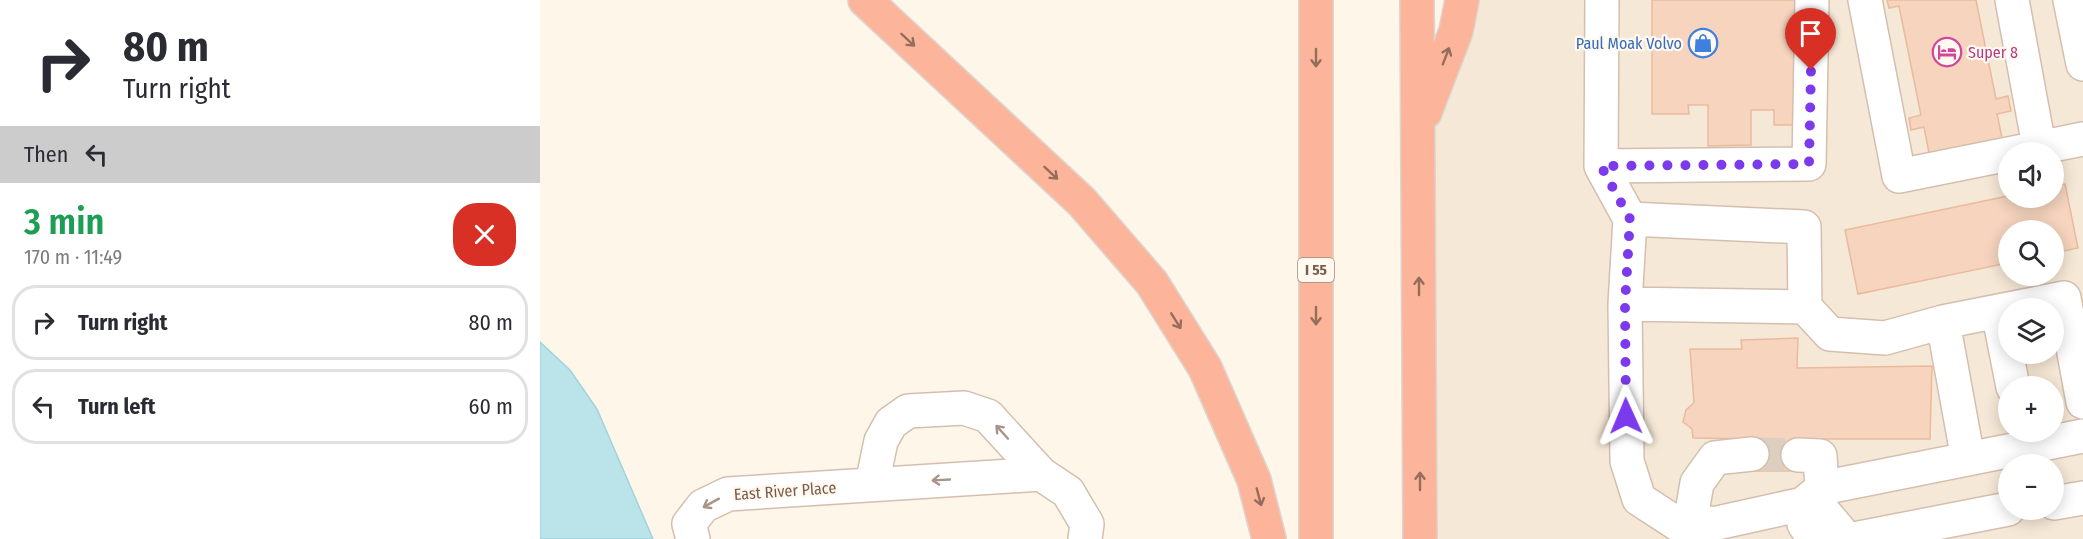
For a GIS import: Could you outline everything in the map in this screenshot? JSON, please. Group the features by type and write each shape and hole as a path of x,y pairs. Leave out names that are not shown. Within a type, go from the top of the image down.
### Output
{"highway":[{"path":"865,0 1082,202 1152,284 1205,368 1254,480 1269,539"},
{"name":"I 55","path":"1316,0 1316,539"},
{"path":"1417,0 1420,539"},
{"path":"1418,131 1456,31 1462,0"}],"street":[{"path":"1602,0 1601,166 1630,219 1625,304 1627,461 1640,499 1679,525 1717,523 1822,510 1839,530 1838,539"},
{"path":"1601,166 1809,164 1812,0"},
{"path":"1865,0 1899,176 1998,155"},
{"path":"2013,0 2038,142"},
{"path":"2070,0 2083,64"},
{"path":"2064,142 2083,139"},
{"path":"1630,219 1804,227 1805,307 1830,334 1885,338 1943,322 1998,311"},
{"path":"2074,297 2083,402"},
{"path":"1625,304 1805,307"},
{"path":"1943,322 1968,459"},
{"path":"872,484 881,441 891,423 909,411 964,408 988,416 1041,474 1068,492 1087,524 1085,539"},
{"path":"2064,437 2083,436"},
{"path":"1811,511 2017,442"},
{"path":"1690,524 1697,483 1715,458 1752,454"},
{"path":"1798,455 1820,456 1811,511"},
{"name":"East River Place","path":"693,539 689,524 703,506 728,494 1041,474"},
{"path":"2064,501 2083,498"},
{"path":"1868,537 1995,520"}],"shaded area":[{"path":"1449,0 2083,0 2083,539 1420,539 1417,131"}],"water":[{"path":"540,342 570,370 597,409 653,539 540,539"}],"building":[{"path":"1652,0 1797,0 1797,125 1774,125 1774,110 1751,110 1751,145 1708,146 1708,105 1688,105 1689,114 1652,114"},
{"name":"Super 8","path":"1887,0 1976,0 1996,99 2008,96 2011,111 1997,114 2002,138 1929,153 1924,127 1911,130 1909,118 1921,115 1899,6 1889,8"},
{"path":"2064,184 2078,248 2064,251 2064,220 1998,220 1998,265 1858,294 1845,230 1998,198 1998,208 2064,208"},
{"path":"1798,338 1797,368 1932,366 1930,439 1799,439 1797,471 1751,471 1753,439 1693,438 1692,429 1683,422 1686,410 1694,403 1690,349 1742,349 1741,340"}],"tunnel":[{"path":"1752,454 1798,455"}],"place":[{"name":"Paul Moak Volvo","path":"1703,43"},
{"name":"Super 8","path":"1947,52"}],"route":[{"path":"1626,416 1625,304 1630,219 1601,166 1809,164 1811,70"}]}
